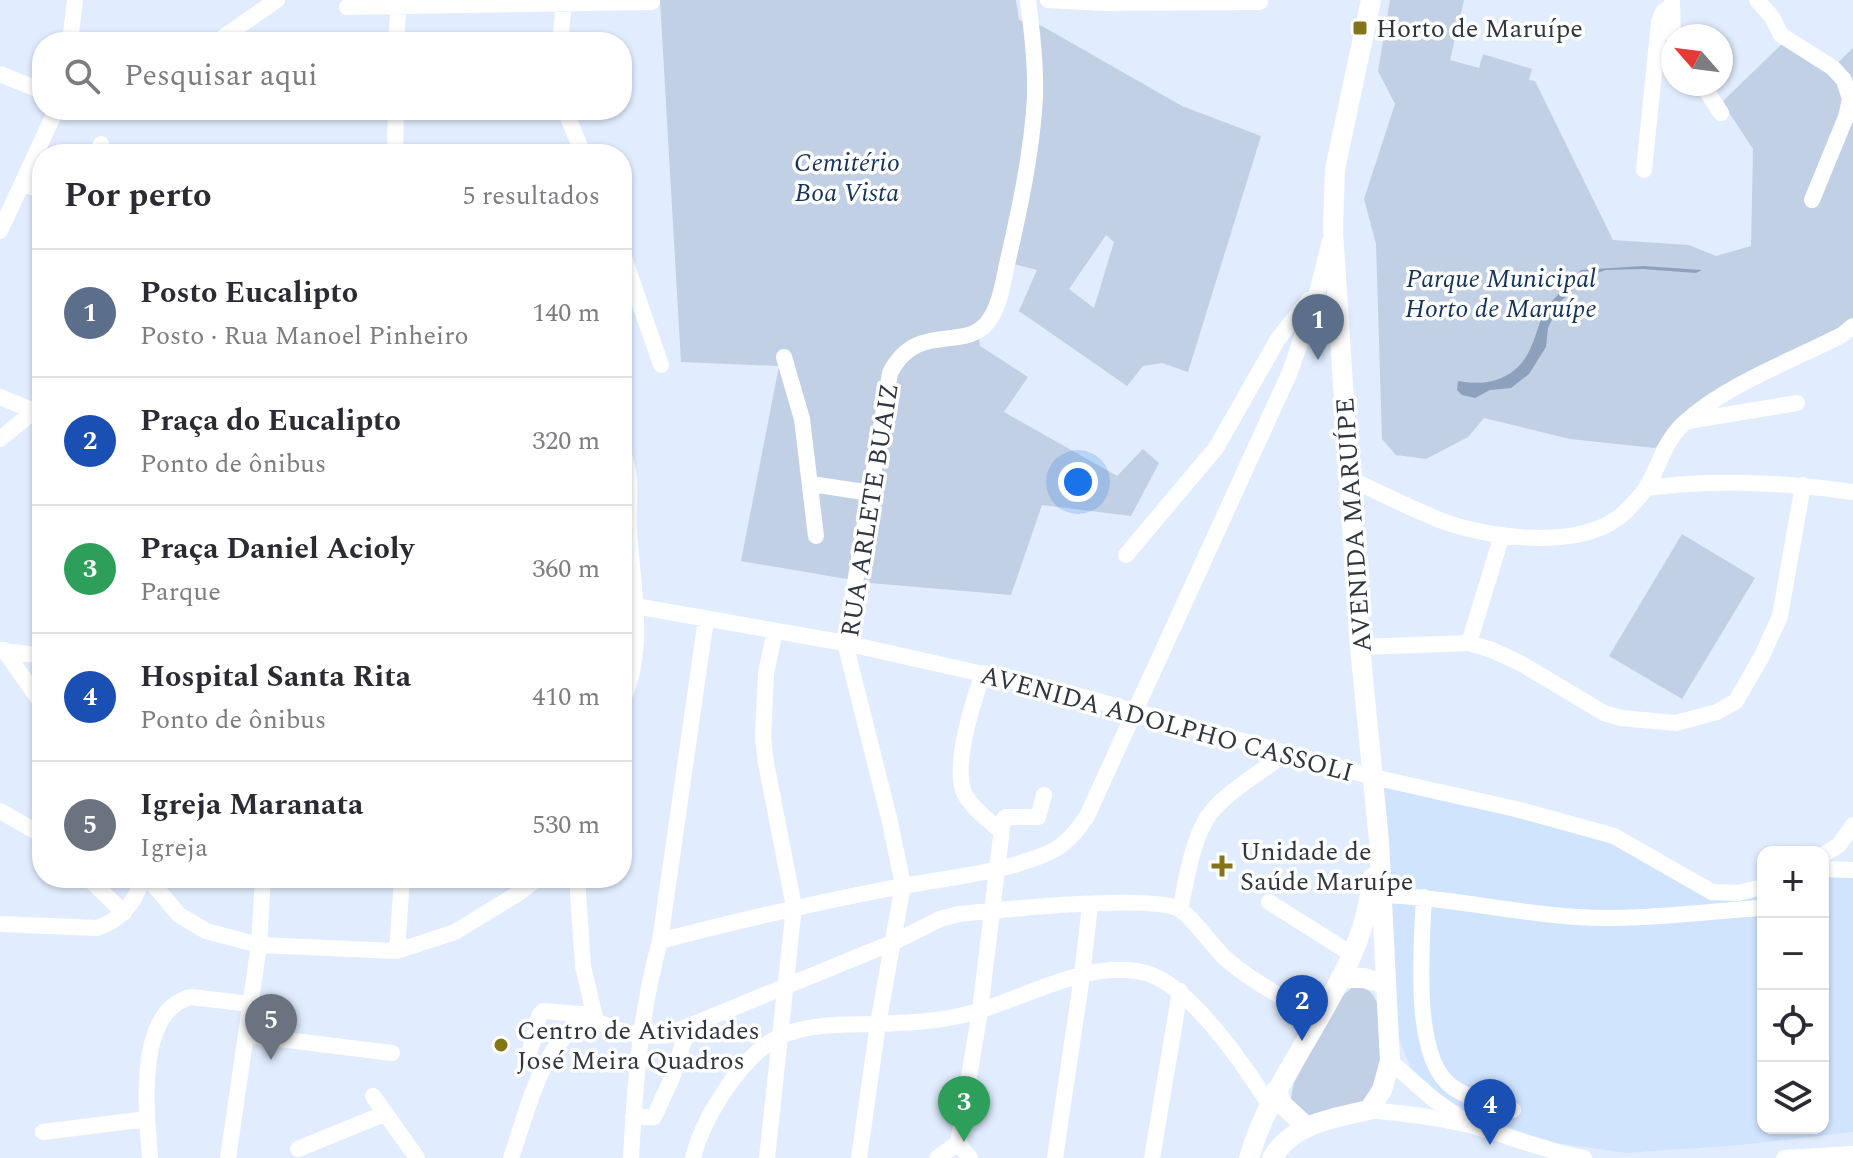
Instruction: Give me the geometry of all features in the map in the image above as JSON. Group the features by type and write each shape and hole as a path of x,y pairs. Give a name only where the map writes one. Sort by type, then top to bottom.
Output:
{"main road":[{"name":"AVENIDA MARUÍPE","path":"1371,0 1335,169 1333,230 1360,647 1383,895 1390,1061"},
{"name":"AVENIDA MARUÍPE","path":"1340,978 1353,955 1368,911 1377,814"},
{"path":"1249,1158 1273,1097 1340,978 1364,978 1385,984"},
{"path":"1272,1158 1288,1138 1307,1127 1369,1110 1382,1090 1390,1061"},
{"path":"1273,1097 1307,1127"}],"street":[{"path":"73,32 75,0"},
{"path":"231,32 277,0"},
{"name":"RUA ARLETE BUAIZ","path":"903,885 845,643 885,393 896,362 903,352 915,345 978,332 997,306 1019,209 1033,127 1035,93 1028,0"},
{"path":"1048,0 1106,3 1260,2"},
{"path":"1757,0 1772,17 1781,35 1833,68 1844,80 1850,99 1846,117 1812,200"},
{"path":"561,32 564,2"},
{"path":"347,7 652,2"},
{"path":"1672,3 1673,24"},
{"path":"1644,170 1659,22 1672,3"},
{"path":"397,32 398,4"},
{"path":"0,74 32,87"},
{"path":"1710,96 1721,113"},
{"path":"40,144 51,120"},
{"path":"396,120 396,144"},
{"path":"569,120 579,144"},
{"path":"0,231 32,162"},
{"path":"22,184 32,187"},
{"path":"660,941 794,907 997,868 1051,852 1076,832 1087,816 1290,372 1318,289 1333,230"},
{"path":"632,281 661,365"},
{"path":"1126,555 1216,448 1278,339 1318,289"},
{"path":"1350,479 1447,522 1502,535 1556,536 1597,531 1625,512 1646,488 1662,450 1685,422 1739,386 1842,335 1853,326"},
{"path":"784,357 802,419 816,536"},
{"path":"0,397 32,410"},
{"path":"1685,422 1797,403"},
{"path":"0,439 32,416"},
{"path":"1646,488 1716,482 1803,485 1853,492"},
{"path":"811,484 871,493"},
{"path":"1360,647 1469,643 1512,659 1604,713 1621,718 1676,723 1717,712 1736,701 1762,656 1780,616 1803,485"},
{"path":"1469,643 1502,535"},
{"path":"632,583 635,606 632,660"},
{"name":"AVENIDA ADOLPHO CASSOLI","path":"635,606 845,643 1072,694 1373,777 1520,810 1614,836 1712,892 1725,894 1757,888"},
{"path":"631,1158 639,1035 660,941 706,619"},
{"path":"767,1158 794,907 763,737 766,673 775,631"},
{"path":"2,650 32,654"},
{"path":"2,650 32,690"},
{"path":"983,673 969,713 964,743 963,790 1001,831"},
{"path":"1180,909 1190,866 1208,816 1218,804 1286,753"},
{"path":"937,1158 958,1143 980,1011 1001,831 1006,817 1040,816 1044,795"},
{"path":"0,811 32,829"},
{"path":"1829,851 1839,845 1853,825"},
{"path":"1829,869 1853,870"},
{"path":"859,1158 878,1024 903,885"},
{"path":"98,888 124,913"},
{"path":"0,924 97,928 124,913 141,888"},
{"path":"155,888 179,915 193,925 259,945 397,951 455,932 525,888"},
{"path":"228,1158 259,945 262,888"},
{"path":"397,951 401,888"},
{"path":"578,888 583,966 595,1019"},
{"path":"1383,895 1606,919 1757,908"},
{"path":"1424,897 1421,980 1431,1057 1448,1084 1476,1098 1513,1110"},
{"path":"1269,902 1353,955"},
{"path":"530,1051 543,1011 595,1019 639,1035 667,1035 894,942 940,919 992,910 1134,903 1180,909 1212,945 1241,970 1317,1018"},
{"path":"1055,1158 1090,905"},
{"path":"693,1158 698,1140 724,1092 754,1057 778,1038 805,1028 826,1025 959,1017 1026,993 1114,969 1139,972 1163,980 1180,991 1273,1097"},
{"path":"1152,1158 1180,991"},
{"path":"150,1158 147,1067 150,1047 167,1014 183,999 191,997 251,1004"},
{"path":"511,1158 536,1085 558,1042 595,1019"},
{"path":"633,1117 654,1117 672,1078 688,1028"},
{"path":"246,1035 392,1053"},
{"path":"1390,1061 1470,1126"},
{"path":"373,1096 417,1158"},
{"path":"1369,1110 1418,1115 1470,1126 1532,1152 1584,1158"},
{"path":"298,1149 386,1113"},
{"path":"43,1132 147,1119"},
{"path":"958,1143 970,1158"},
{"path":"1784,1158 1853,1154"}],"shaded area":[{"path":"1643,266 1702,270 1696,273 1606,270 1588,276 1561,301 1548,328 1546,347 1529,374 1511,388 1490,390 1475,398 1462,395 1457,390 1458,381 1492,381 1519,366 1531,347 1548,306 1581,270"},
{"path":"1377,783 1612,841 1627,847 1711,901 1757,896 1757,1134 1829,1134 1829,875 1853,873 1853,1132 1740,1145 1626,1153 1557,1143 1521,1132 1438,1097 1412,1071 1396,1031"}],"green space":[{"name":"Cemitério Boa Vista","path":"660,0 1016,0 1019,20 1042,26 1182,106 1261,136 1188,372 1162,363 1143,366 1127,386 1019,311 1037,270 1002,261 990,307 978,324 980,346 1028,377 1004,412 1117,476 1143,449 1159,463 1131,516 1042,505 1011,595 870,583 741,561 779,366 681,362","holes":["1106,235 1114,242 1094,308 1069,289"]},
{"name":"Parque Municipal Horto de Maruípe","path":"1390,0 1464,0 1450,60 1479,68 1483,54 1532,69 1529,80 1535,81 1613,240 1689,245 1716,256 1751,246 1753,149 1722,102 1733,96 1733,91 1785,41 1830,70 1853,48 1853,321 1668,433 1655,448 1570,439 1484,418 1468,437 1426,459 1396,455 1382,439 1376,244 1364,199 1395,104 1378,71"},
{"path":"1682,534 1755,578 1682,699 1609,656"},
{"path":"1354,986 1368,991 1377,1003 1381,1072 1371,1098 1316,1121 1296,1115 1291,1098 1294,1083 1340,998"}],"place":[{"name":"Horto de Maruípe","path":"1360,28"},
{"name":"Posto Eucalipto","path":"1318,360"},
{"name":"Unidade de Saúde Maruípe","path":"1222,866"},
{"name":"Praça do Eucalipto","path":"1302,1041"},
{"name":"Centro de Atividades José Meira Quadros","path":"501,1045"},
{"name":"Igreja Maranata","path":"271,1060"},
{"name":"Praça Daniel Acioly","path":"964,1142"},
{"name":"Hospital Santa Rita","path":"1490,1145"}]}
